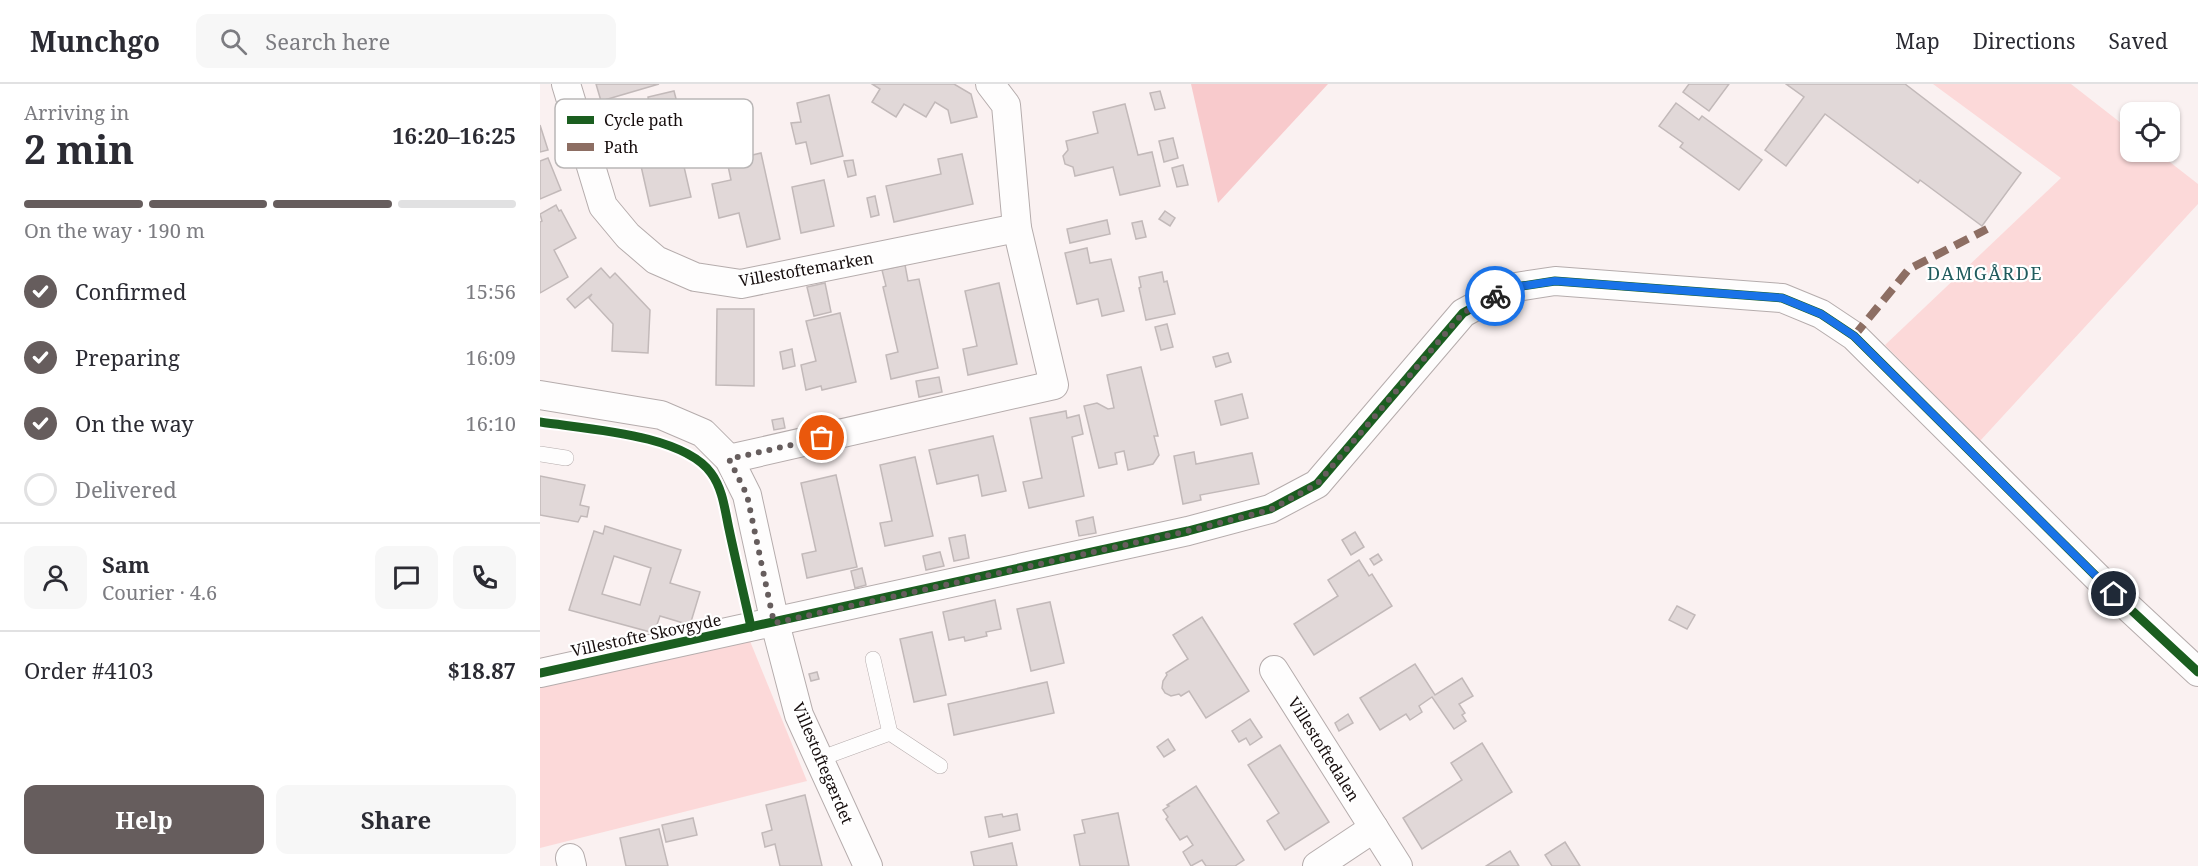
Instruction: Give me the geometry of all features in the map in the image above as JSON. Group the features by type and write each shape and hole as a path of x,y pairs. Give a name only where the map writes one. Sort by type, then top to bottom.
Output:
{"street":[{"name":"Villestoftemarken","path":"566,84 571,99"},
{"path":"729,459 1054,385 1017,228 1006,105 990,84"},
{"name":"Villestoftemarken","path":"591,168 603,206 628,236 656,260 695,278 741,284 1017,228"},
{"name":"Villestofte Skovgyde","path":"540,673 1188,531 1270,510 1317,484 1463,313 1509,288 1555,281 1782,298 1821,314 1854,336 2114,594 2198,672"},
{"name":"Villestoftegærdet","path":"540,395 662,415 703,433 729,459 747,495 774,623 799,715 868,866"},
{"name":"Villestoftedalen","path":"1274,670 1398,866"},
{"path":"1317,866 1374,828"}],"lane":[{"path":"540,454 566,458"},
{"path":"873,659 890,733 940,766"},
{"path":"819,759 890,733"}],"shaded area":[{"path":"1191,84 1328,84 1218,203"},
{"path":"1933,84 2071,84 2120,122 2120,162 2170,162 2198,184 2198,204 1980,441 1885,345 2061,178"},
{"path":"750,641 807,781 540,848 540,685"}],"building":[{"path":"596,84 659,84 608,99 600,99"},
{"path":"872,84 954,84 971,94 977,117 951,123 948,110 935,102 926,117 904,104 896,117 872,102 880,89"},
{"path":"1689,84 1729,84 1709,111 1683,92"},
{"path":"1786,84 1905,84 2021,173 1982,226 1920,180 1918,183 1825,114 1786,166 1765,150 1804,97"},
{"path":"674,91 676,99 648,99 648,97"},
{"path":"1160,91 1165,108 1155,110 1150,93"},
{"path":"829,95 843,156 811,164 806,142 796,144 791,123 801,122 797,103"},
{"path":"1676,103 1699,120 1702,116 1762,160 1739,190 1680,147 1683,143 1659,126"},
{"path":"1125,104 1138,155 1152,152 1160,186 1120,195 1113,167 1075,176 1073,167 1065,164 1063,156 1068,150 1066,141 1098,133 1093,112"},
{"path":"540,125 548,150 540,152"},
{"path":"1173,138 1178,158 1164,162 1159,141"},
{"path":"761,153 780,239 747,247 739,213 719,218 712,184 731,180 728,168 753,168 753,155"},
{"path":"962,154 973,204 894,222 886,186 941,174 938,159"},
{"path":"548,158 561,190 540,199 540,161"},
{"path":"853,160 856,175 848,177 844,161"},
{"path":"1183,165 1188,185 1177,187 1172,168"},
{"path":"641,168 684,168 691,197 650,206"},
{"path":"824,180 834,226 801,233 792,187"},
{"path":"875,196 879,215 871,217 867,198"},
{"path":"556,205 576,238 554,250 568,277 540,293 540,222 542,221 540,214"},
{"path":"1165,211 1175,218 1170,226 1159,219"},
{"path":"1107,220 1110,234 1070,243 1067,229"},
{"path":"1142,221 1146,237 1136,239 1132,223"},
{"path":"1087,248 1090,263 1111,259 1124,311 1102,316 1098,299 1077,304 1065,253"},
{"path":"905,265 908,281 919,279 938,368 891,379 886,355 898,352 883,287 886,286 882,270"},
{"path":"601,268 610,278 615,273 650,310 648,353 612,351 613,324 589,298 592,294 575,308 567,299"},
{"path":"1162,272 1164,282 1167,281 1175,314 1146,320 1139,277"},
{"path":"825,283 831,312 814,316 807,287"},
{"path":"999,283 1017,364 968,375 963,349 977,346 965,291"},
{"path":"717,309 754,309 754,386 716,385"},
{"path":"840,313 856,382 822,390 821,386 806,390 801,365 816,361 806,321"},
{"path":"1167,324 1173,347 1161,350 1155,327"},
{"path":"792,349 795,366 783,369 780,352"},
{"path":"1228,353 1231,362 1216,367 1213,357"},
{"path":"1141,367 1158,436 1154,436 1159,455 1153,464 1128,470 1124,451 1115,453 1117,464 1099,468 1084,406 1097,403 1108,409 1114,408 1107,375"},
{"path":"939,377 942,392 919,397 916,381"},
{"path":"1242,394 1248,418 1221,425 1215,401"},
{"path":"1066,411 1067,418 1079,415 1083,434 1072,437 1084,496 1029,508 1023,482 1042,478 1030,418"},
{"path":"783,418 785,428 774,430 772,420"},
{"path":"993,436 1006,491 982,496 978,475 937,484 929,450"},
{"path":"1194,452 1196,464 1252,453 1259,484 1200,495 1201,500 1183,504 1174,456"},
{"path":"915,457 933,536 885,546 880,523 892,521 880,465"},
{"path":"836,475 857,567 807,578 802,554 816,551 801,483"},
{"path":"540,476 585,485 580,505 589,507 587,517 581,516 578,522 540,515"},
{"path":"1093,517 1096,533 1079,536 1076,521"},
{"path":"605,526 681,550 670,583 700,592 690,625 660,616 654,633 569,610 594,531 603,534","holes":["614,556 651,568 640,605 602,594"]},
{"path":"1355,532 1364,547 1351,555 1342,540"},
{"path":"965,535 969,558 954,561 949,538"},
{"path":"940,552 944,566 926,570 923,556"},
{"path":"1378,554 1382,560 1374,565 1370,559"},
{"path":"1359,560 1369,576 1372,574 1392,606 1314,655 1294,624 1338,596 1328,580"},
{"path":"862,568 866,585 855,588 851,571"},
{"path":"995,600 1001,629 986,632 987,636 965,641 964,637 949,640 943,612"},
{"path":"1050,602 1064,663 1031,671 1017,609"},
{"path":"1677,606 1695,615 1687,629 1669,620"},
{"path":"1202,617 1249,691 1206,718 1189,691 1181,696 1179,694 1171,696 1162,688 1166,673 1188,659 1173,635"},
{"path":"932,632 946,695 914,702 900,639"},
{"path":"1415,664 1435,695 1462,678 1473,696 1459,704 1465,713 1462,715 1466,721 1454,729 1432,697 1419,706 1422,712 1410,720 1406,714 1380,730 1360,698"},
{"path":"817,672 819,679 811,681 809,674"},
{"path":"1047,682 1054,713 954,735 948,704"},
{"path":"1348,714 1353,723 1339,731 1335,723"},
{"path":"1250,719 1262,737 1250,745 1246,738 1239,742 1232,731"},
{"path":"1168,739 1175,750 1164,757 1157,747"},
{"path":"1482,743 1512,792 1422,849 1403,818 1462,780 1451,763"},
{"path":"1280,745 1329,822 1285,850 1267,821 1279,813 1248,765"},
{"path":"1196,786 1244,860 1235,866 1206,866 1202,860 1191,866 1183,852 1193,845 1187,836 1180,840 1166,819 1168,817 1163,810 1169,806 1167,805"},
{"path":"805,795 822,866 780,866 775,844 765,847 762,833 772,830 766,805"},
{"path":"1118,813 1129,866 1080,866 1074,835 1085,833 1082,820"},
{"path":"1002,814 1003,817 1017,814 1020,830 989,837 985,817"},
{"path":"693,818 697,835 666,842 662,825"},
{"path":"659,829 668,866 626,866 620,838"},
{"path":"1565,842 1580,866 1552,866 1545,855"},
{"path":"1012,843 1017,866 974,866 971,852"},
{"path":"1510,851 1519,866 1486,866"}],"marked path":[{"path":"1854,336 1909,269 1987,229"}],"cycle path":[{"path":"540,673 1188,531 1270,509 1317,484 1463,313 1509,288 1555,281 1782,298 1821,314 1854,336 2114,594 2198,672"},
{"path":"540,422 607,431 657,442 698,460 715,479 723,500 751,627"}],"way so far":[{"path":"822,438 729,459 747,495 774,623 1188,531 1270,510 1317,484 1463,313 1495,296"}],"district":[{"name":"DAMGÅRDE","path":"1985,274"}],"route":[{"path":"1495,296 1509,288 1555,281 1782,298 1821,314 1854,336 2114,594"}]}
